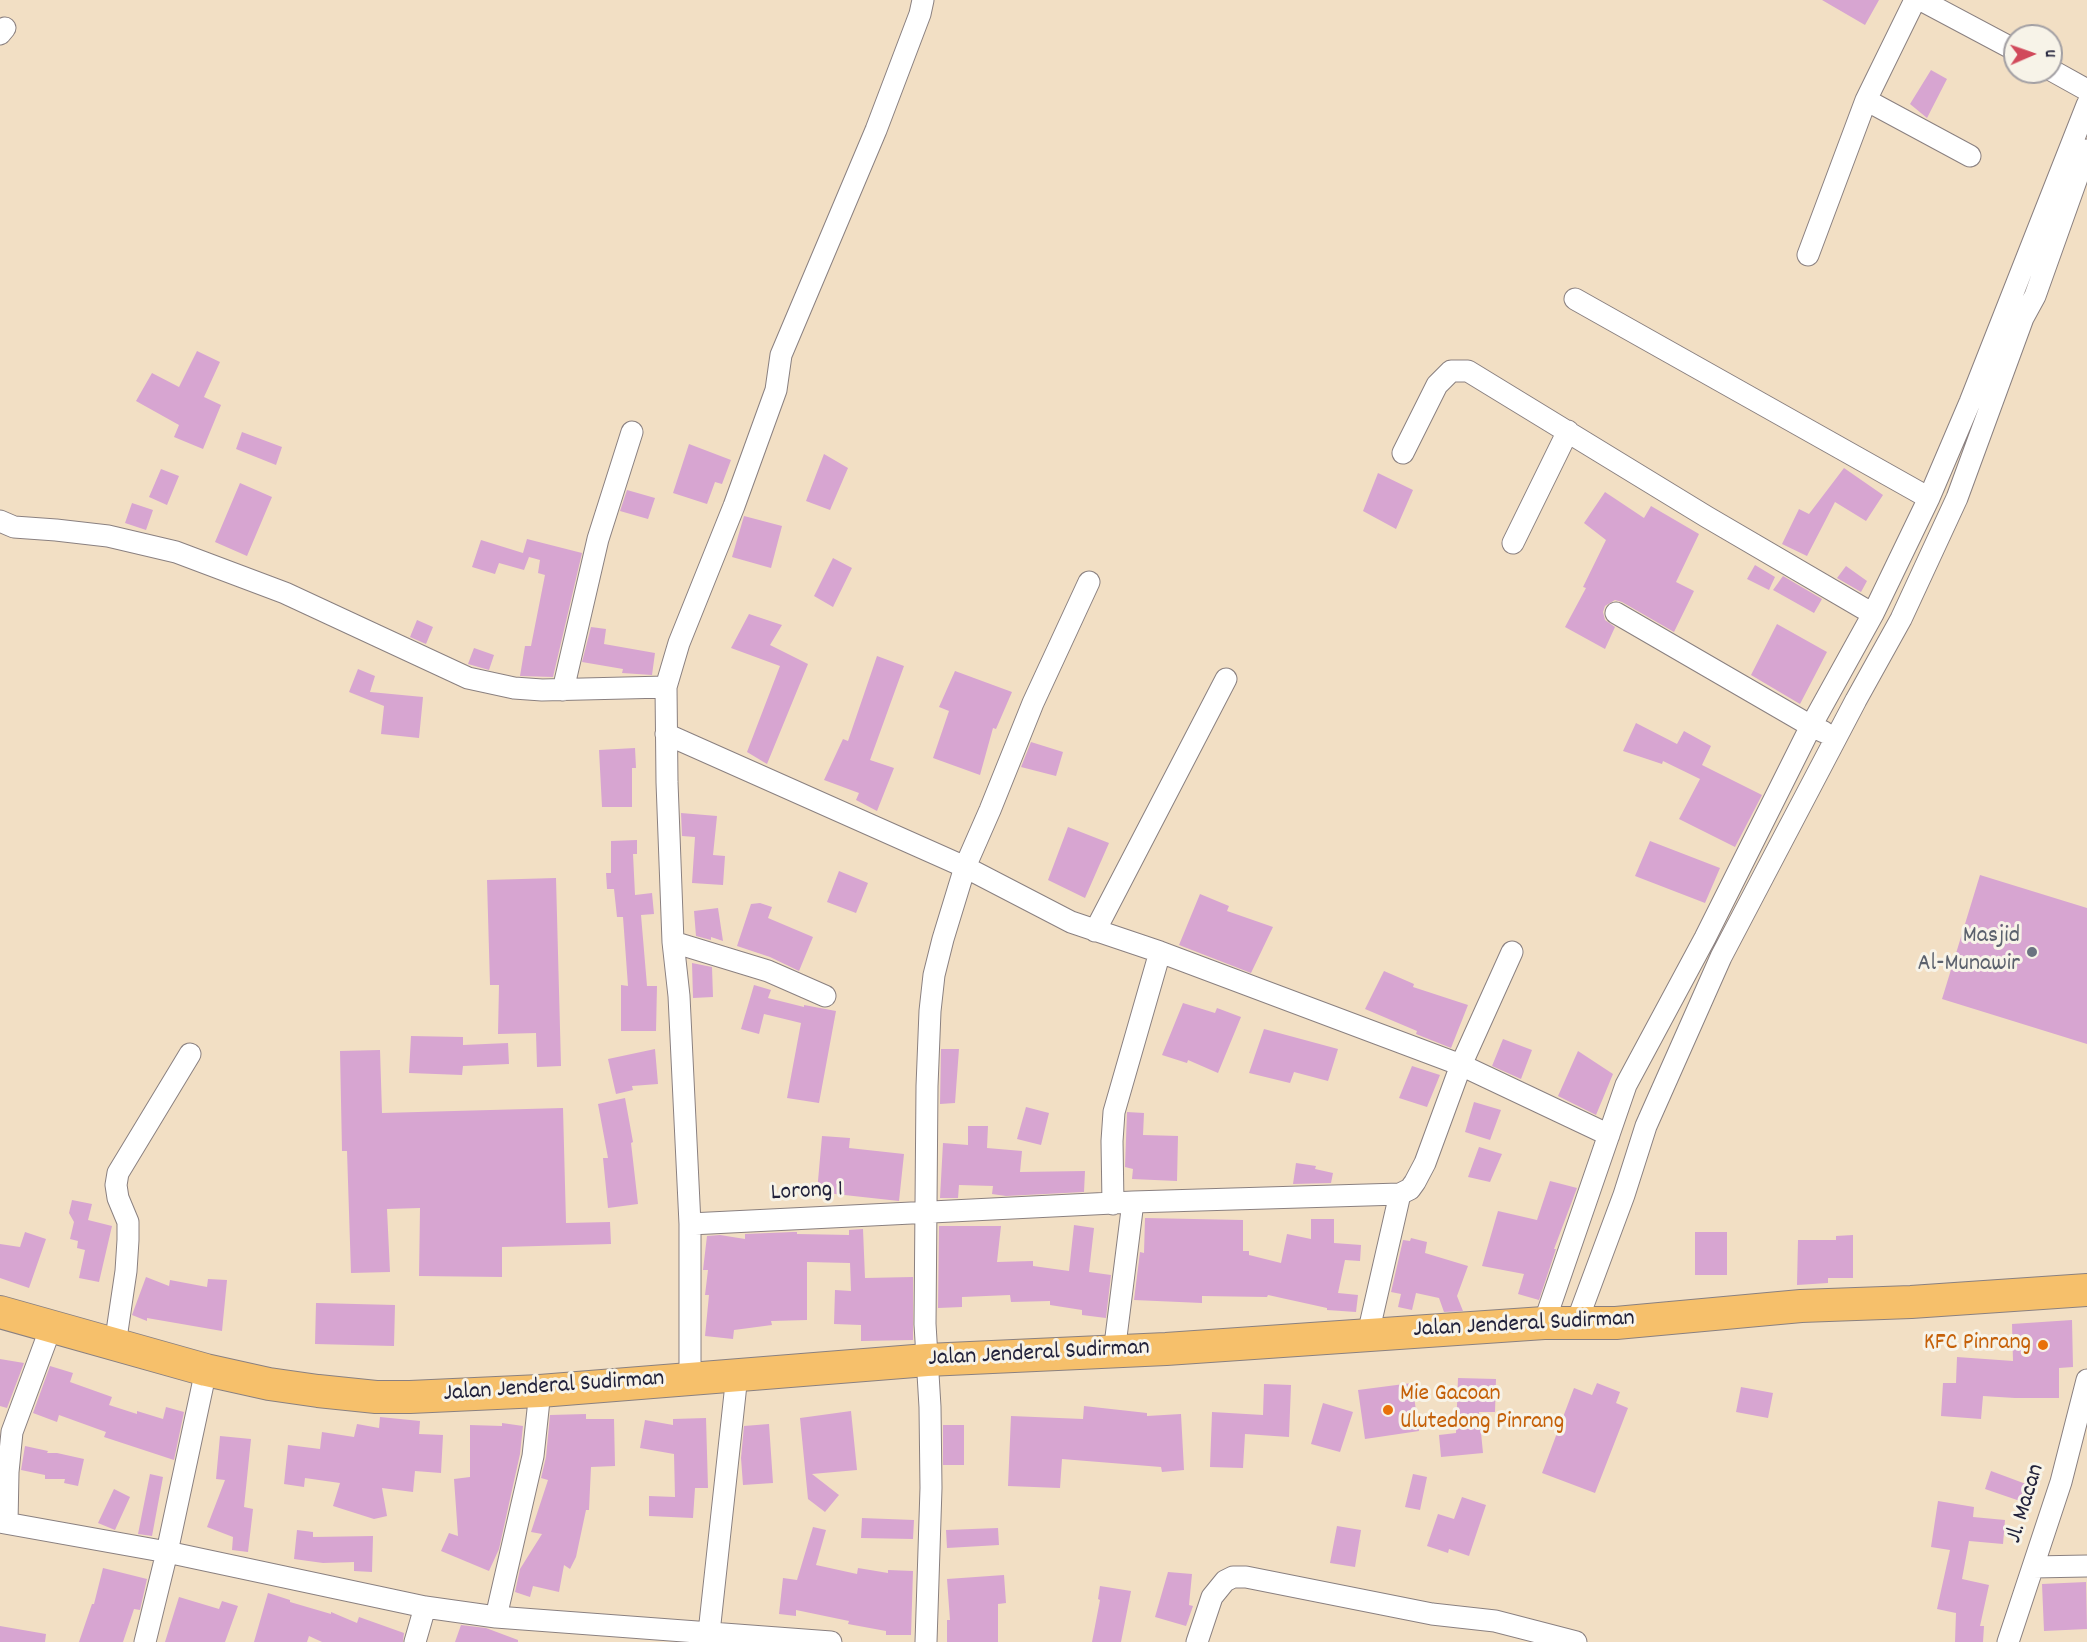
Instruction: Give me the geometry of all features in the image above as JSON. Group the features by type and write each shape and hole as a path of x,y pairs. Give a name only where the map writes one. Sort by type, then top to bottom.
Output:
{"highway":[{"name":"Jalan Jenderal Sudirman","path":"0,1312 206,1370 269,1384 376,1397 459,1396 540,1391 927,1360 1116,1351 1544,1323 1616,1323 1801,1306 1911,1302 2087,1290"}],"street":[{"path":"690,1378 690,1224 679,996 673,942 666,687 679,643 734,506 776,390 781,356 876,130 920,14 923,0"},
{"path":"1808,255 1866,100 1915,0"},
{"path":"1921,0 2003,44"},
{"path":"2063,77 2087,90"},
{"path":"1866,100 1971,156"},
{"path":"1544,1323 1626,1085 1705,938 1811,726 1873,614 1929,498 1991,350 2087,105"},
{"path":"1576,1324 1624,1195 1646,1126 1695,1013 1721,957 1906,609 1957,498 2023,318 2035,296 2087,150"},
{"path":"1575,299 1929,498"},
{"path":"1403,453 1437,385 1451,371 1467,371 1873,614"},
{"path":"1514,543 1568,431"},
{"path":"563,690 598,539 632,432"},
{"path":"0,521 14,527 108,536 176,552 285,593 468,678 514,688 563,690 666,687"},
{"path":"926,1642 932,1488 925,1324 927,1086 934,975 965,867 1033,703 1089,582"},
{"path":"1616,613 1811,726 1836,737"},
{"path":"1095,931 1226,679"},
{"path":"666,734 965,867 1071,922 1160,952 1461,1065 1609,1135"},
{"path":"673,942 768,971 825,996"},
{"path":"1116,1351 1124,1203 1112,1141 1114,1112 1160,952"},
{"path":"1368,1334 1400,1194 1410,1189 1425,1162 1461,1065 1512,952"},
{"path":"115,1345 126,1271 128,1240 128,1222 118,1198 116,1185 118,1173 190,1054"},
{"name":"Lorong 1","path":"690,1224 1124,1203 1400,1194"},
{"path":"51,1327 12,1432 3,1522 167,1552 425,1607 496,1617 709,1637 831,1642"},
{"path":"145,1642 206,1370"},
{"path":"709,1637 736,1375"},
{"name":"Jl. Macan","path":"2008,1642 2061,1482 2087,1380"},
{"path":"496,1617 533,1456 540,1391"},
{"path":"2033,1568 2087,1566"},
{"path":"1197,1642 1212,1597 1225,1581 1239,1577 1432,1614 1495,1621 1576,1642"},
{"path":"415,1642 425,1607"}],"building":[{"path":"1822,0 1879,0 1865,25"},
{"path":"1931,70 1947,79 1927,118 1910,104"},
{"path":"197,351 220,362 204,397 221,405 203,449 174,437 179,425 136,401 152,373 179,387"},
{"path":"242,432 282,447 276,465 236,449"},
{"path":"689,444 731,460 722,484 715,482 707,504 673,493"},
{"path":"824,454 848,468 830,510 806,501"},
{"path":"1844,468 1883,495 1866,521 1835,502 1807,556 1782,544 1799,509 1809,514"},
{"path":"161,469 179,476 167,505 149,497"},
{"path":"1378,473 1413,490 1396,529 1363,511"},
{"path":"240,483 272,497 247,556 215,542"},
{"path":"627,490 655,498 648,519 620,511"},
{"path":"1605,492 1644,518 1651,506 1699,534 1676,582 1694,591 1674,632 1615,600 1605,606 1603,612 1605,620 1615,627 1605,649 1565,627 1586,588 1583,587 1606,540 1584,523"},
{"path":"132,503 153,510 146,530 125,523"},
{"path":"744,516 782,526 771,568 732,557"},
{"path":"527,539 582,553 553,677 520,676 525,646 531,646 545,575 538,573 540,560 529,557 524,570 499,563 495,574 472,567 481,540 523,553"},
{"path":"833,558 852,568 833,607 814,596"},
{"path":"1755,565 1775,577 1769,590 1747,579"},
{"path":"1846,566 1867,581 1861,592 1837,578"},
{"path":"1783,576 1822,599 1814,613 1773,590"},
{"path":"749,614 782,625 770,645 808,664 767,764 747,752 780,666 731,648"},
{"path":"417,620 433,627 426,644 410,637"},
{"path":"1777,624 1827,652 1800,704 1751,675"},
{"path":"591,627 606,629 604,644 655,653 652,675 622,673 623,669 582,662"},
{"path":"474,648 494,655 489,670 468,664"},
{"path":"877,656 904,666 870,760 894,768 877,811 856,800 859,793 824,780 843,739 848,741"},
{"path":"358,669 375,676 370,692 423,697 419,738 381,734 384,706 349,692"},
{"path":"955,671 1012,692 996,729 993,728 980,775 933,758 949,711 939,707"},
{"path":"1636,723 1677,744 1684,731 1711,746 1702,765 1762,795 1735,847 1679,819 1700,779 1663,761 1662,764 1623,751"},
{"path":"1031,742 1063,752 1056,776 1021,767"},
{"path":"635,748 636,768 632,768 632,807 602,807 599,750"},
{"path":"681,813 717,816 713,855 725,856 723,885 692,883 695,837 682,836"},
{"path":"1068,827 1109,843 1085,898 1048,880"},
{"path":"637,840 637,854 633,854 635,895 652,893 654,914 641,915 647,986 657,986 656,1031 621,1031 621,985 628,986 623,917 617,917 614,889 607,889 606,873 611,873 611,841"},
{"path":"1650,841 1720,868 1705,903 1635,876"},
{"path":"839,871 868,883 856,913 827,902"},
{"path":"1980,875 2087,908 2087,1044 1942,999"},
{"path":"556,878 561,1066 537,1067 536,1033 498,1034 499,985 490,985 487,880"},
{"path":"1200,894 1229,906 1227,911 1273,927 1251,973 1179,945"},
{"path":"760,903 772,907 768,918 813,937 799,971 770,957 737,946 751,904"},
{"path":"718,908 723,941 696,936 694,911"},
{"path":"692,963 712,967 713,997 693,998"},
{"path":"1384,971 1414,984 1413,987 1468,1005 1451,1048 1365,1009"},
{"path":"754,985 771,990 768,998 804,1007 804,1005 836,1011 819,1103 787,1098 801,1023 764,1014 759,1034 741,1029"},
{"path":"1183,1003 1215,1013 1217,1008 1241,1017 1218,1073 1188,1060 1187,1063 1162,1055"},
{"path":"1264,1029 1338,1049 1328,1081 1294,1072 1290,1083 1249,1073"},
{"path":"411,1036 463,1037 463,1045 508,1043 509,1064 463,1066 462,1075 409,1073"},
{"path":"1503,1039 1532,1050 1521,1079 1492,1066"},
{"path":"655,1049 658,1084 632,1086 633,1090 616,1094 608,1059"},
{"path":"941,1049 959,1049 955,1103 940,1104"},
{"path":"380,1050 382,1113 563,1108 566,1223 610,1222 611,1244 502,1247 502,1277 419,1276 420,1208 387,1209 390,1272 351,1273 347,1151 342,1151 340,1051"},
{"path":"1578,1051 1613,1074 1596,1115 1558,1096"},
{"path":"1412,1066 1440,1075 1427,1107 1399,1098"},
{"path":"625,1098 633,1142 631,1143 638,1204 608,1208 603,1158 608,1158 598,1104"},
{"path":"1474,1102 1501,1110 1490,1140 1465,1132"},
{"path":"1026,1107 1049,1113 1041,1145 1017,1139"},
{"path":"1127,1112 1144,1113 1143,1135 1178,1136 1177,1181 1132,1179 1133,1169 1125,1167"},
{"path":"968,1126 988,1126 987,1148 1022,1151 1020,1172 1085,1171 1084,1192 1006,1196 992,1194 993,1186 959,1185 958,1198 940,1198 943,1143 968,1145"},
{"path":"822,1136 850,1138 849,1148 904,1154 899,1201 817,1192"},
{"path":"1479,1147 1502,1154 1490,1182 1468,1177"},
{"path":"1296,1163 1316,1166 1315,1169 1333,1173 1331,1183 1293,1184"},
{"path":"1550,1181 1577,1188 1554,1249 1556,1249 1539,1300 1518,1294 1524,1274 1482,1266 1498,1211 1537,1220"},
{"path":"72,1200 92,1204 88,1220 112,1226 99,1282 79,1278 85,1250 77,1248 78,1241 70,1239 74,1222 69,1213"},
{"path":"1145,1218 1243,1220 1243,1251 1249,1251 1249,1255 1281,1263 1287,1234 1311,1239 1311,1219 1334,1219 1334,1243 1361,1245 1360,1261 1345,1260 1338,1293 1358,1295 1356,1312 1327,1310 1327,1308 1268,1295 1267,1297 1202,1296 1202,1303 1134,1300 1140,1252 1144,1253"},
{"path":"1074,1225 1094,1228 1089,1272 1111,1275 1106,1318 1082,1315 1082,1310 1050,1305 1050,1301 1011,1302 1010,1295 962,1297 962,1307 938,1308 939,1226 1001,1226 997,1262 1033,1261 1033,1266 1069,1271"},
{"path":"863,1229 865,1278 913,1277 913,1340 861,1341 861,1325 834,1324 835,1290 851,1291 850,1263 807,1262 807,1320 771,1321 772,1325 734,1330 733,1339 705,1336 709,1295 705,1295 708,1270 703,1270 707,1236 720,1235 745,1239 745,1234 793,1232 849,1235 849,1230"},
{"path":"25,1232 46,1239 29,1288 0,1278 0,1244 20,1247"},
{"path":"1695,1232 1727,1232 1727,1275 1695,1275"},
{"path":"1853,1235 1853,1278 1828,1278 1828,1283 1797,1285 1798,1240 1836,1240 1836,1236"},
{"path":"1411,1238 1427,1242 1425,1253 1468,1266 1457,1296 1463,1311 1444,1312 1439,1298 1416,1293 1412,1310 1398,1307 1401,1294 1391,1292 1403,1240 1410,1241"},
{"path":"146,1277 169,1286 170,1280 207,1287 208,1279 227,1280 222,1331 147,1318 147,1321 132,1315"},
{"path":"316,1303 395,1305 394,1346 315,1344"},
{"path":"2072,1320 2073,1367 2059,1368 2059,1398 1983,1396 1981,1419 1941,1416 1943,1383 1956,1383 1957,1357 2013,1361 2012,1324"},
{"path":"0,1359 24,1363 7,1408 0,1406"},
{"path":"50,1366 73,1373 70,1382 112,1397 109,1405 163,1419 166,1407 184,1412 174,1460 104,1437 106,1432 59,1415 57,1422 33,1413"},
{"path":"1458,1378 1496,1379 1495,1412 1479,1412 1483,1453 1441,1457 1439,1435 1456,1433"},
{"path":"1412,1383 1419,1431 1365,1439 1358,1390"},
{"path":"1597,1383 1620,1392 1616,1403 1628,1408 1595,1493 1542,1473 1574,1388 1592,1395"},
{"path":"1264,1384 1291,1385 1289,1437 1245,1434 1243,1468 1210,1467 1212,1412 1263,1415"},
{"path":"1741,1387 1773,1393 1768,1418 1736,1412"},
{"path":"1323,1403 1353,1412 1340,1452 1311,1444"},
{"path":"1084,1406 1147,1413 1147,1416 1181,1414 1184,1470 1162,1472 1161,1467 1062,1459 1060,1488 1008,1486 1011,1416 1083,1419"},
{"path":"851,1411 857,1470 812,1474 839,1495 825,1512 808,1499 800,1418"},
{"path":"586,1414 586,1419 614,1419 615,1466 591,1467 589,1510 586,1510 576,1557 570,1569 564,1565 559,1592 533,1586 530,1597 515,1592 520,1569 542,1534 531,1532 548,1480 541,1478 546,1457 550,1415"},
{"path":"380,1417 420,1421 419,1434 443,1435 441,1473 415,1471 413,1492 382,1488 387,1516 374,1519 333,1506 340,1483 305,1478 304,1487 284,1484 288,1445 320,1449 322,1432 354,1437 357,1424 379,1428"},
{"path":"706,1418 708,1488 695,1488 693,1518 649,1516 649,1496 675,1497 674,1454 640,1448 645,1420 673,1425 673,1419"},
{"path":"502,1423 523,1426 520,1454 499,1549 489,1571 441,1551 449,1533 458,1536 454,1479 470,1477 470,1425 502,1426"},
{"path":"769,1424 773,1483 743,1485 741,1458 744,1426"},
{"path":"943,1425 964,1425 964,1465 943,1465"},
{"path":"220,1436 251,1439 244,1507 253,1509 248,1552 232,1550 233,1537 207,1527 225,1480 216,1479"},
{"path":"25,1446 48,1451 47,1453 84,1459 78,1486 64,1483 65,1479 45,1479 45,1475 21,1470"},
{"path":"1991,1471 2026,1484 2020,1501 1985,1489"},
{"path":"150,1474 163,1477 152,1536 138,1534"},
{"path":"1413,1474 1427,1477 1420,1510 1405,1507"},
{"path":"114,1489 130,1497 115,1530 98,1523"},
{"path":"1462,1497 1486,1505 1469,1556 1449,1549 1448,1553 1427,1546 1438,1514 1454,1519"},
{"path":"1938,1501 1974,1507 1973,1517 2005,1520 2003,1544 1969,1541 1962,1579 1989,1585 1980,1626 1984,1626 1983,1642 1955,1642 1956,1613 1937,1609 1950,1550 1931,1547"},
{"path":"862,1518 914,1520 913,1539 861,1538"},
{"path":"1337,1526 1361,1530 1355,1567 1330,1563"},
{"path":"813,1527 826,1530 816,1565 857,1574 858,1568 888,1573 888,1570 913,1571 911,1635 886,1635 886,1631 848,1624 849,1621 796,1610 796,1616 779,1614 783,1578 797,1580"},
{"path":"998,1528 999,1545 947,1548 946,1530"},
{"path":"297,1530 313,1532 313,1537 373,1536 372,1572 354,1571 354,1562 323,1563 294,1559"},
{"path":"103,1568 147,1579 140,1610 134,1609 123,1642 79,1642 92,1604 94,1604"},
{"path":"1168,1572 1192,1574 1189,1605 1193,1606 1186,1626 1155,1617"},
{"path":"1004,1575 1006,1603 998,1604 998,1642 947,1642 947,1620 950,1620 947,1579"},
{"path":"2086,1582 2087,1629 2044,1631 2042,1584"},
{"path":"1100,1586 1131,1591 1121,1642 1092,1642 1100,1600 1098,1599"},
{"path":"268,1593 290,1600 290,1602 331,1614 331,1612 357,1623 359,1617 404,1633 403,1642 322,1642 309,1636 307,1642 254,1642"},
{"path":"179,1597 219,1609 222,1601 238,1606 225,1642 165,1642"},
{"path":"461,1625 486,1628 518,1640 518,1642 455,1642"},
{"path":"0,1626 46,1634 45,1642 0,1642"}],"place":[{"name":"Masjid Al-Munawir","path":"2032,952"},
{"name":"KFC Pinrang","path":"2043,1345"},
{"name":"Mie Gacoan Ulutedong Pinrang","path":"1388,1410"}]}
